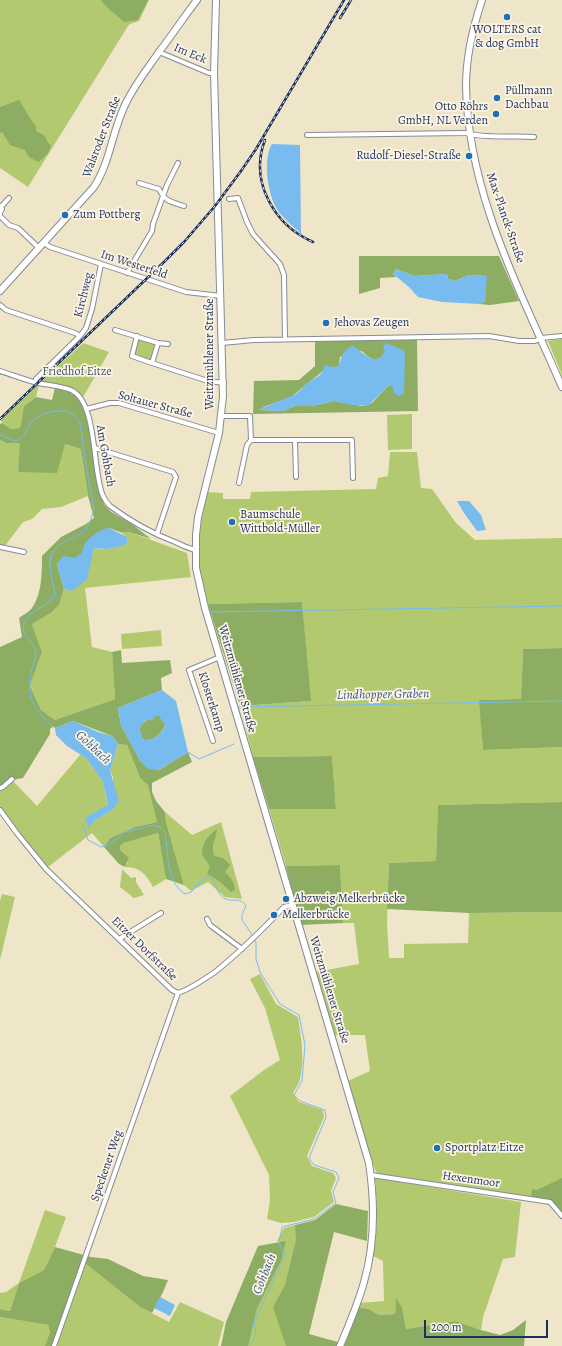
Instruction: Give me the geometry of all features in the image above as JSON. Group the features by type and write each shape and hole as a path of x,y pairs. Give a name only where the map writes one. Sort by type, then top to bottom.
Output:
{"street":[{"name":"Walsroder Straße","path":"0,291 94,187 101,176 119,118 124,107 139,80 197,0"},
{"name":"Weitzmühlener Straße","path":"216,0 214,73 224,383 222,416 219,433 198,517 195,550 196,568 202,598 364,1144 371,1175 374,1209 372,1242 364,1283 340,1346"},
{"name":"Max-Planck-Straße","path":"482,0 472,39 466,85 470,135 477,172 488,210 507,262 562,387"},
{"name":"Im Eck","path":"159,52 209,73 214,73"},
{"path":"308,135 466,133 475,136 519,135 534,137"},
{"path":"127,273 152,231 162,196 178,163"},
{"path":"139,183 159,189 162,196 168,201 184,206"},
{"path":"0,213 1,206 9,198"},
{"path":"229,199 238,198 253,234 280,264 283,270 285,339"},
{"path":"0,216 8,225 18,228 39,248"},
{"name":"Im Westerfeld","path":"44,243 50,247 186,292 221,296"},
{"name":"Kirchweg","path":"35,382 36,379 80,336 86,328 101,264"},
{"path":"0,306 6,310 76,333 80,336"},
{"path":"115,330 158,343 168,344"},
{"path":"137,336 132,356 208,381 224,383"},
{"path":"222,343 285,339 489,336 519,341 535,341 541,338 562,336"},
{"path":"152,362 158,343"},
{"name":"Am Gohbach","path":"0,371 35,382 71,390 77,395 86,409 95,448 99,482 103,496 110,506 135,523 195,550"},
{"name":"Soltauer Straße","path":"86,409 106,403 119,403 219,433"},
{"path":"222,416 250,416 251,440 247,445 239,484"},
{"path":"251,440 352,440 353,478"},
{"path":"295,440 296,477"},
{"path":"95,448 173,472 176,476 157,534"},
{"path":"0,547 24,552"},
{"name":"Klosterkamp","path":"213,741 189,670 220,657"},
{"path":"0,788 12,779"},
{"name":"Eitzer Dorfstraße","path":"0,810 46,869 172,990 178,993 206,978 242,949 284,907 292,905"},
{"path":"119,939 161,913"},
{"path":"207,919 210,924 242,949"},
{"name":"Speckener Weg","path":"54,1346 178,993"},
{"name":"Hexenmoor","path":"371,1175 550,1202 562,1216"}],"green space":[{"path":"0,0 149,0 139,21 128,26 28,187 0,168"},
{"path":"101,0 148,0 138,20 124,22"},
{"path":"19,100 36,126 36,131 45,136 48,143 51,145 48,153 38,162 29,157 25,150 10,145 2,132 0,133 0,107"},
{"path":"359,256 499,256 519,301 490,305 479,304 485,301 486,276 469,275 455,281 448,279 447,274 414,276 396,269 393,274 396,277 380,278 380,288 359,294"},
{"path":"138,339 155,344 156,347 151,359 149,360 135,354"},
{"path":"562,339 562,375 548,341"},
{"path":"417,340 418,411 253,414 254,381 299,380 315,366 315,341","holes":["362,351 371,358 377,359 385,352 400,396 392,385 388,386 372,403 362,406 334,401 311,406 295,406 283,411 259,410 291,397 323,371 339,366 340,357"]},
{"name":"Friedhof Eitze","path":"83,343 109,352 82,399 77,393 41,382"},
{"path":"39,384 36,397 24,406 20,428 11,429 2,423 1,420"},
{"path":"55,388 70,392 81,401 89,427 98,483 104,504 110,511 133,525 151,539 109,528 86,544 82,553 74,559 57,564 64,589 59,605 51,613 32,624 42,652 30,685 41,710 55,720 115,699 112,652 121,650 122,663 170,660 172,673 161,678 162,690 118,708 121,725 141,762 159,770 188,752 192,762 152,783 152,792 156,801 165,812 166,822 184,885 166,879 158,833 124,843 120,846 121,851 129,858 125,867 119,864 104,847 110,838 135,827 157,822 148,785 140,778 127,745 118,744 112,736 73,721 55,728 54,726 50,729 50,734 23,778 12,780 0,789 0,647 22,637 19,618 32,608 38,596 41,583 42,556 61,537 86,524 94,518 88,496 81,449 65,444 57,473 18,472 20,443 6,443 0,440 0,424 2,423 11,429 20,428 24,406 36,397 52,400"},
{"path":"412,414 412,449 388,450 387,415"},
{"path":"0,440 6,443 21,443 18,472 65,444 81,449 88,496 61,507 42,509 32,519 23,522 5,546 0,544"},
{"path":"390,452 417,452 421,488 432,489 456,523 475,540 562,538 562,648 523,649 521,699 480,700 483,750 562,747 562,802 438,805 436,861 389,863 387,923 389,958 404,958 404,944 468,943 469,913 562,912 562,1216 548,1203 512,1194 377,1173 370,1156 348,1081 370,1071 365,1035 334,1035 316,972 359,964 354,923 343,923 340,865 286,866 269,809 336,809 332,756 253,757 240,706 310,701 302,602 208,604 198,568 197,552 206,492 223,493 223,499 250,499 251,492 376,489 378,478 388,476"},
{"path":"120,532 129,532 187,553 191,577 85,588 92,647 112,652 115,699 55,720 41,710 30,684 42,652 32,624 51,613 59,605 64,589 72,591 92,556 94,548 111,548 128,543 127,537"},
{"path":"302,602 311,701 240,706 208,604"},
{"path":"161,630 162,646 122,649 121,634"},
{"path":"562,648 562,747 483,750 479,700 521,699 523,649"},
{"path":"154,716 160,716 166,724 157,736 144,740 140,732 141,725"},
{"path":"118,744 127,745 140,778 149,785 157,822 135,827 110,838 104,847 92,833 48,867 0,807 0,789 12,780 37,806 81,754 86,758 103,782 108,806 86,817 94,821 113,809 113,777 110,771"},
{"path":"332,756 336,809 269,809 253,757"},
{"path":"562,802 562,912 469,913 387,909 389,863 436,861 438,805"},
{"path":"165,812 192,835 221,822 242,899 225,897 208,882 191,891 184,885 166,822"},
{"path":"217,829 213,845 214,856 224,859 230,865 225,872 234,884 235,890 231,892 219,881 207,874 210,866 202,855 206,840 210,834"},
{"path":"158,833 166,879 153,887 148,878 142,872 135,868 125,867 128,862 121,851 120,846 124,843"},
{"path":"340,865 343,923 300,925 286,866"},
{"path":"122,869 131,878 136,877 136,882 144,895 134,898 120,887"},
{"path":"2,894 15,897 0,960 0,901"},
{"path":"260,974 276,1004 298,1017 302,1048 302,1064 298,1085 293,1093 299,1102 323,1110 324,1117 307,1156 312,1166 333,1173 336,1178 331,1191 334,1202 314,1217 294,1222 281,1223 267,1219 270,1200 269,1175 230,1096 264,1070 280,1060 265,1008 250,979"},
{"path":"375,1178 521,1202 515,1257 503,1259 483,1317 481,1330 454,1321 406,1329 402,1307 396,1299 395,1314 379,1315 369,1309 358,1307 360,1303 384,1301 383,1261 373,1256 377,1217"},
{"path":"562,1178 562,1216 548,1203 531,1200 532,1189 537,1190"},
{"path":"336,1204 368,1211 367,1241 334,1232 309,1334 345,1344 358,1307 369,1309 379,1315 395,1314 396,1298 402,1307 406,1329 455,1321 500,1335 513,1330 526,1320 524,1346 286,1346 273,1307 285,1285 296,1240 295,1225 315,1220"},
{"path":"45,1210 66,1217 55,1247 44,1270 19,1283"},
{"path":"295,1225 298,1240 287,1346 247,1346 256,1307 284,1243 277,1241 284,1228"},
{"path":"286,1241 281,1261 257,1308 248,1346 221,1346 226,1322 258,1246"},
{"path":"55,1247 91,1257 108,1259 143,1276 168,1280 152,1313 140,1307 86,1264 57,1346 45,1346 50,1332 48,1325 0,1317 0,1309 10,1311 19,1283 44,1270"},
{"path":"86,1264 140,1307 169,1322 180,1302 224,1322 218,1346 57,1346"},
{"path":"19,1283 10,1311 0,1309 0,1293 6,1292"},
{"path":"0,1317 48,1325 50,1332 45,1346 0,1346"}],"water":[{"path":"272,144 300,145 301,234 279,212 275,206 269,189 267,159"},
{"path":"396,269 414,276 447,274 448,279 455,281 469,275 487,276 485,301 479,304 442,302 418,297 409,287 393,274"},
{"path":"386,343 405,351 404,394 399,396 394,393 392,385 388,386 368,406 346,404 334,401 311,406 295,406 283,411 258,410 296,394 320,375 325,365 333,367 339,366 343,354 347,349 353,346 369,358 377,359 385,352 383,347"},
{"path":"457,501 469,501 481,515 486,530 477,531"},
{"path":"109,528 127,537 128,543 119,547 103,549 94,548 87,579 72,591 64,589 57,564 63,556 74,558 82,553 85,544 90,538 99,531"},
{"path":"162,690 176,701 188,752 159,770 148,769 141,762 121,725 118,708","holes":["155,716 160,716 161,720 166,725 160,734 154,738 144,740 141,736 142,733 139,730 142,725 149,719 152,721"]},
{"path":"73,721 98,732 112,736 118,744 110,771 119,801 113,809 94,821 88,828 86,817 108,805 103,782 86,758 67,746 56,735 55,728"},
{"path":"160,1297 175,1305 170,1316 154,1308"}],"waterway":[{"name":"Gohbach","path":"0,435 16,441 24,435 31,422 43,414 54,411 68,411 75,416 80,423 94,509 86,529 76,537 60,545 52,554 50,565 55,596 48,603 33,612 26,619 23,628 26,636 34,646 36,654 30,679 31,696 41,715 55,728"},
{"path":"210,612 562,606"},
{"name":"Lindhopper Graben","path":"242,721 238,707 562,701"},
{"name":"Lindhopper Graben","path":"188,752 199,759 234,744"},
{"name":"Gohbach","path":"87,818 83,825 88,840 101,847 108,845 125,832 154,825 160,827 165,832 169,866 174,882 179,889 185,894 191,892 205,878 209,877 213,880 221,896 229,900 244,903 246,906 242,915 242,920 253,936"},
{"name":"Gohbach","path":"249,1346 256,1335 254,1322 285,1255 279,1243 282,1227 314,1219 336,1203 333,1192 339,1178 336,1172 314,1165 309,1158 326,1117 325,1110 300,1101 294,1095 302,1081 305,1045 299,1015 280,1004 260,972 256,959 256,943 254,938"}],"railway":[{"path":"0,419 165,261 184,242 215,206 256,149 344,0"},
{"path":"340,18 351,0"},
{"path":"265,140 261,155 260,171 268,200 276,213 287,225 313,242"}],"place":[{"name":"WOLTERS cat & dog GmbH","path":"507,17"},
{"name":"Püllmann Dachbau","path":"497,98"},
{"name":"Otto Röhrs GmbH, NL Verden","path":"496,114"},
{"name":"Rudolf-Diesel-Straße","path":"469,156"},
{"name":"Zum Pottberg","path":"65,215"},
{"name":"Jehovas Zeugen","path":"326,323"},
{"name":"Baumschule Wittbold-Müller","path":"232,522"},
{"name":"Abzweig Melkerbrücke","path":"286,899"},
{"name":"Melkerbrücke","path":"274,915"},
{"name":"Sportplatz Eitze","path":"437,1148"}]}
